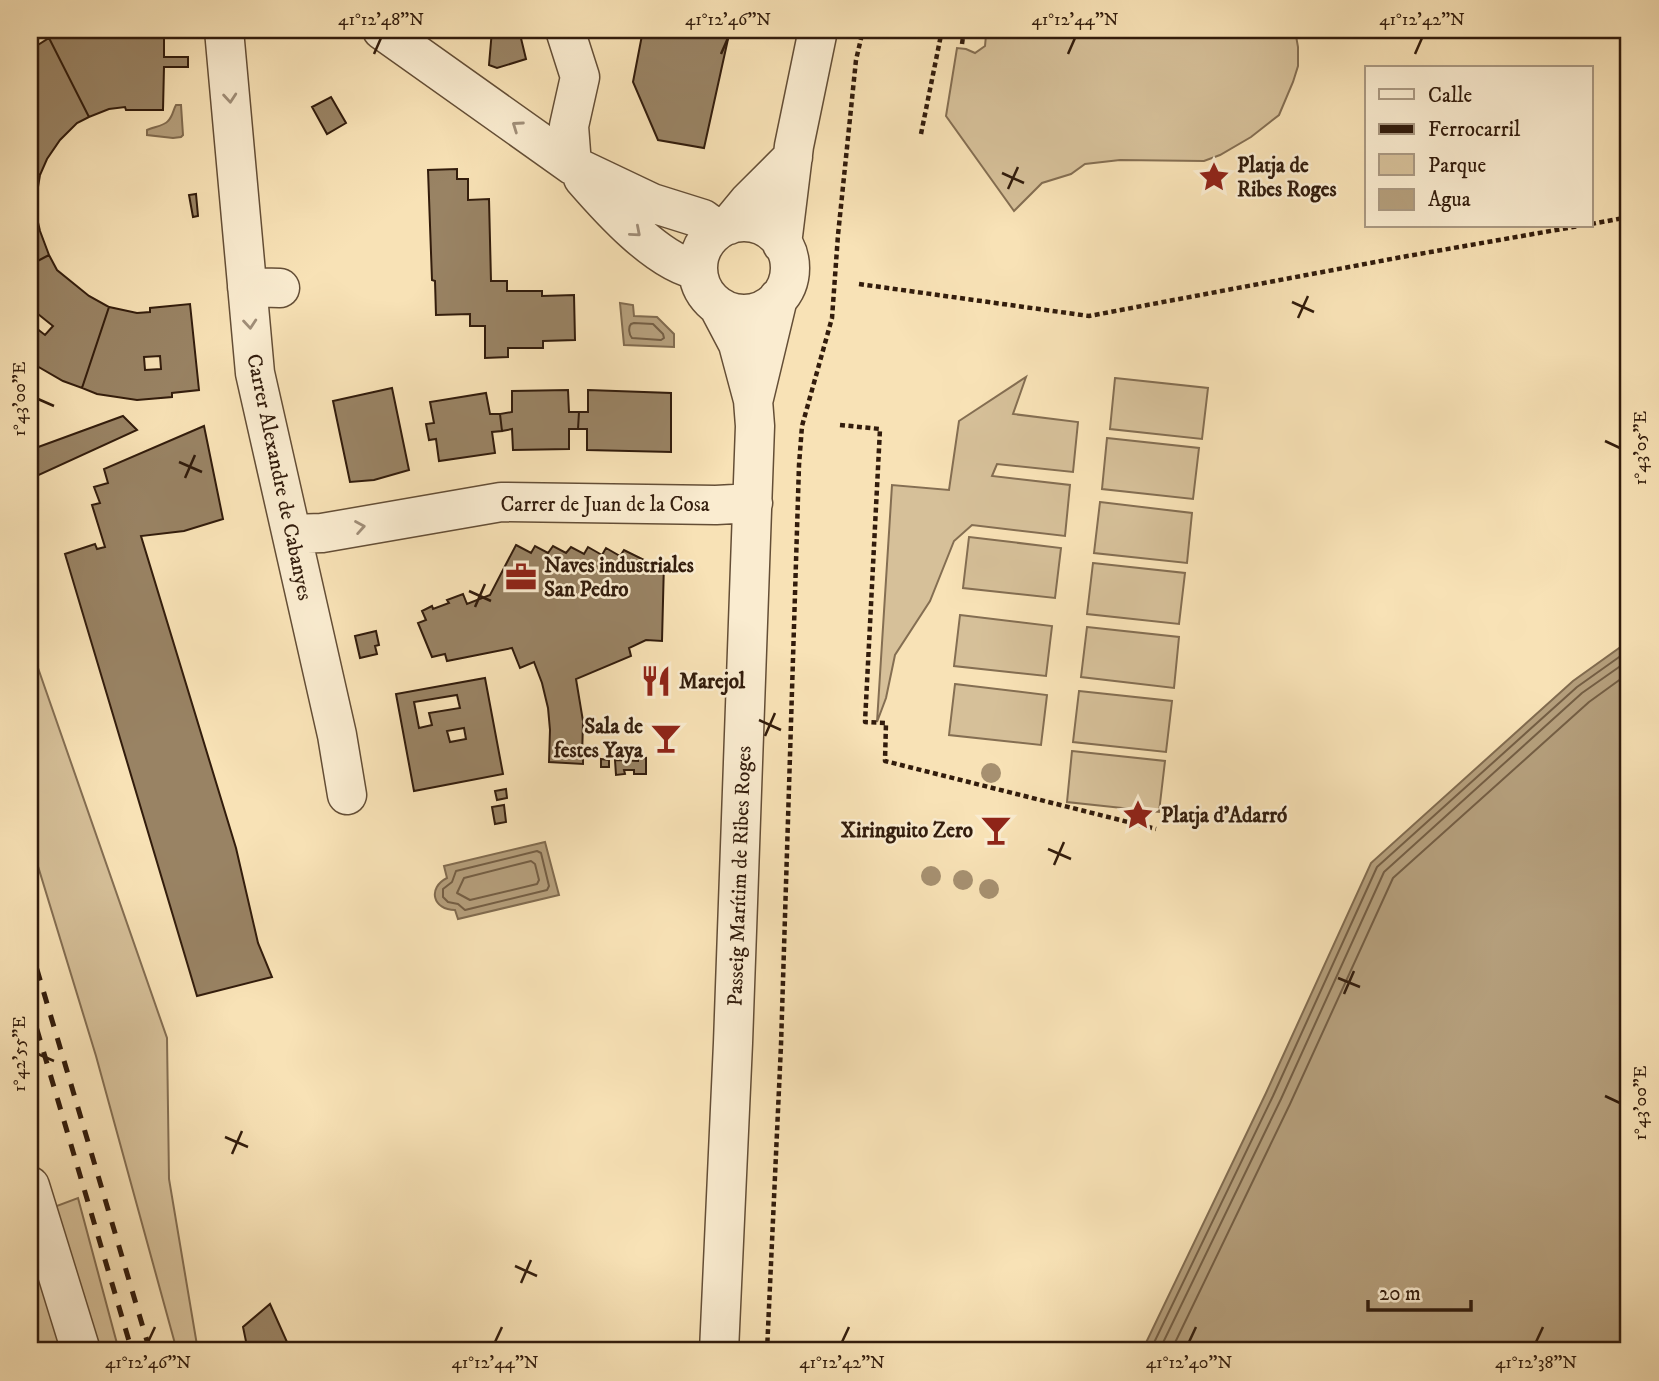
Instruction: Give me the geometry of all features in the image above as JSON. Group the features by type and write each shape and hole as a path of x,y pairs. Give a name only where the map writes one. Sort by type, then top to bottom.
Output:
{"street":[{"name":"Carrer Alexandre de Cabanyes","path":"223,30 263,288 255,373 337,735 347,796"},
{"path":"382,30 572,165 652,202 724,227 739,222 759,225 772,232 782,244"},
{"path":"565,30 580,77 569,127 572,165 610,210 651,246 684,268 698,270 699,256 704,246 793,157"},
{"name":"Passeig Marítim de Ribes Roges","path":"753,400 778,298 786,285 789,271 788,257 782,244 793,157 818,30"},
{"name":"Passeig Marítim de Ribes Roges","path":"698,270 704,290 709,299 718,306 738,344 753,400 755,426 719,1351"},
{"path":"718,306 733,313 749,313 765,308 778,298"},
{"name":"Carrer de Juan de la Cosa","path":"292,534 321,533 501,502 716,505 753,503"},
{"path":"30,1186 81,1351"}],"path":[{"path":"767,1351 781,1031 799,465 802,426 832,318 856,60 863,30"},
{"path":"921,134 942,30"},
{"path":"962,44 964,30"},
{"path":"1592,224 1629,217"},
{"path":"859,284 1089,316 1567,228"},
{"path":"840,425 880,429 866,722 886,723 885,761 1156,829"}],"green space":[{"path":"984,30 1295,30 1298,66 1279,115 1251,137 1220,155 1204,161 1120,160 1085,164 1071,174 1042,183 1014,211 946,116 957,48 975,53 985,46"},
{"path":"1026,377 1013,414 1078,422 1073,472 997,464 992,476 1070,485 1065,536 972,525 954,541 930,601 895,655 886,698 877,722 892,485 949,490 959,421"},
{"path":"1115,378 1208,388 1202,439 1110,429"},
{"path":"1107,438 1199,448 1193,499 1102,489"},
{"path":"1100,502 1192,513 1187,563 1094,553"},
{"path":"969,537 1061,548 1055,598 963,588"},
{"path":"1093,563 1185,573 1179,624 1087,614"},
{"path":"960,615 1052,626 1046,676 954,666"},
{"path":"1087,627 1179,637 1174,688 1081,677"},
{"path":"30,645 167,1038 169,1179 198,1351 177,1351 96,1056 30,840"},
{"path":"955,684 1047,695 1041,745 949,735"},
{"path":"1079,691 1172,701 1166,752 1073,742"},
{"path":"1072,751 1165,761 1159,812 1067,802"},
{"path":"78,1198 119,1351 30,1351 30,1216"}],"water":[{"path":"176,105 181,105 183,135 173,138 147,135 147,130 168,121"},
{"path":"620,303 633,305 634,316 657,317 674,334 674,347 624,345"},
{"path":"1629,641 1629,1351 1142,1351 1266,1093 1371,863 1573,681"},
{"path":"545,842 559,895 458,919 455,910 442,906 435,898 437,887 447,878 444,866"}],"building":[{"path":"65,30 164,30 164,57 188,57 188,67 164,67 163,110 126,110 125,107 109,109 89,117 49,38"},
{"path":"492,30 519,30 526,59 497,68 489,65"},
{"path":"643,30 730,30 704,148 658,140 633,82"},
{"path":"49,38 89,117 77,123 60,140 40,175 30,172 30,50"},
{"path":"331,97 346,123 327,134 312,107"},
{"path":"457,169 457,179 468,179 468,200 489,199 491,281 507,281 507,291 542,291 542,296 574,295 575,340 543,341 543,348 508,348 508,357 485,358 485,326 470,326 470,314 436,315 428,170"},
{"path":"30,172 40,175 37,218 49,255 30,265"},
{"path":"196,194 198,216 193,217 189,195"},
{"path":"49,255 57,270 89,296 109,307 82,388 63,381 30,362 30,265","holes":["38,314 53,326 45,335 31,324"]},
{"path":"190,304 199,390 172,393 172,397 137,400 97,394 82,388 109,307 137,313 150,312 150,308","holes":["160,356 161,369 145,370 144,357"]},
{"path":"392,388 409,470 374,480 350,482 333,401"},
{"path":"568,390 569,412 579,412 578,429 569,429 569,449 513,450 512,429 502,431 500,414 512,412 512,391"},
{"path":"588,390 671,393 671,452 587,450 587,429 578,429 579,412 588,412"},
{"path":"486,393 490,414 500,414 502,431 492,432 495,453 439,461 436,439 429,440 426,424 434,423 430,402"},
{"path":"123,416 137,430 30,479 30,450"},
{"path":"204,426 223,519 184,531 141,536 236,848 258,943 272,977 197,996 65,554 95,544 97,549 105,547 92,505 100,503 94,487 108,483 104,469"},
{"path":"516,545 531,553 535,546 548,553 553,546 566,553 571,547 584,554 588,547 602,555 606,548 620,556 624,550 648,562 664,562 662,641 646,640 629,648 631,656 576,679 583,721 583,764 549,762 548,708 534,662 520,668 512,648 447,661 445,654 432,657 418,623 426,620 422,611 449,603 447,600 463,594 467,604 490,595"},
{"path":"376,631 379,645 375,646 377,654 360,658 355,636"},
{"path":"485,678 503,774 414,791 396,694","holes":["457,695 460,708 429,713 432,725 419,728 414,702","464,728 466,739 450,742 447,731"]},
{"path":"646,758 646,774 634,774 634,770 624,770 625,774 616,775 615,760 638,761"},
{"path":"601,759 609,760 609,767 601,767"},
{"path":"506,789 507,798 497,800 495,791"},
{"path":"504,805 506,822 495,824 492,807"},
{"path":"270,1304 291,1351 248,1351 243,1327"}],"railway":[{"path":"30,946 150,1351"},
{"path":"30,1006 132,1351"}],"place":[{"name":"Platja de Ribes Roges","path":"1214,177"},
{"name":"Naves industriales San Pedro","path":"521,577"},
{"name":"Marejol","path":"656,681"},
{"name":"Sala de festes Yaya","path":"666,738"},
{"name":"Platja d'Adarró","path":"1138,815"},
{"name":"Xiringuito Zero","path":"996,830"}]}
